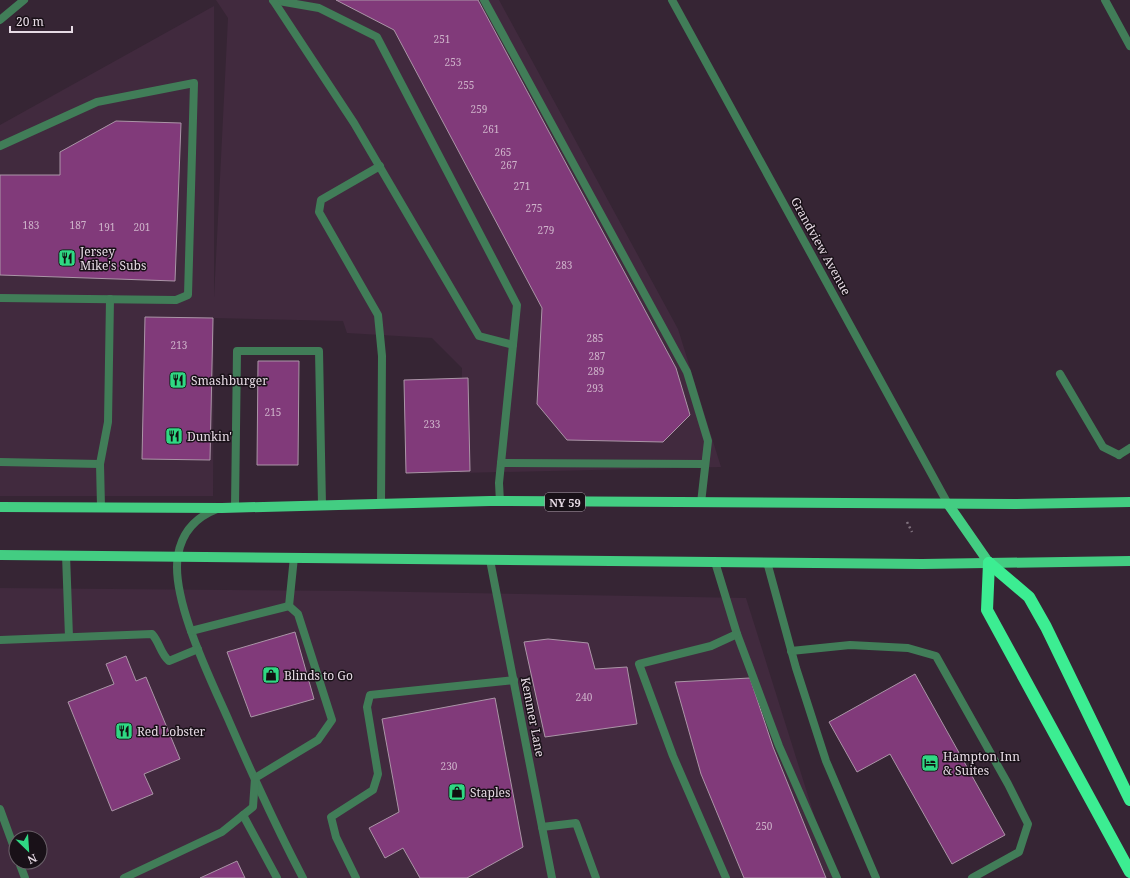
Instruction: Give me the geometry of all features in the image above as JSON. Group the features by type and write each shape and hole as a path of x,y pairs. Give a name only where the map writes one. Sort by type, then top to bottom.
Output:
{"highway":[{"path":"989,563 1029,597 1046,627 1130,800"},
{"path":"989,563 987,610 1130,872"}],"main road":[{"name":"NY 59","path":"0,506 222,508 500,502 948,504 1130,502"},
{"path":"948,504 989,563"},
{"path":"0,555 715,562 989,563 1130,561"}],"street":[{"path":"273,0 354,123 479,336 513,345"},
{"path":"273,0 319,8 377,37 517,305 501,463 500,502"},
{"path":"484,0 687,372 708,441 701,503"},
{"name":"Grandview Avenue","path":"672,0 948,504"},
{"path":"1105,0 1130,46"},
{"path":"0,20 22,1"},
{"path":"0,146 97,102 194,83 188,295 176,300 0,298"},
{"path":"380,166 321,200 319,212 378,315 382,356 381,504"},
{"path":"101,507 100,464 108,422 110,299"},
{"path":"235,507 238,351 319,351 322,505"},
{"path":"1060,374 1103,447 1119,455 1130,448"},
{"path":"0,462 100,464"},
{"path":"501,463 706,464"},
{"path":"222,508 206,513 191,524 182,540 177,556 178,581 191,631 198,649 255,778 303,878"},
{"path":"66,555 69,637"},
{"path":"289,606 294,557"},
{"name":"Kemmer Lane","path":"490,560 552,878"},
{"path":"715,562 737,634 779,746 837,878"},
{"path":"767,562 791,651 826,761 876,878"},
{"path":"191,631 289,606"},
{"path":"255,778 318,740 332,720 298,614 289,606"},
{"path":"0,640 152,634 159,641 163,655 169,661 198,649"},
{"path":"726,878 673,756 639,664 711,646 737,634"},
{"path":"791,651 850,644 908,648 936,656 1008,784 1028,824 1019,852 972,878"},
{"path":"356,878 336,837 331,817 373,790 378,774 367,707 370,695 514,680"},
{"path":"124,878 222,832 253,807 255,778"},
{"path":"0,809 8,831"},
{"path":"243,815 277,878"},
{"path":"542,827 576,823 596,878"}],"path":[{"path":"907,522 912,532"}],"shaded area":[{"path":"216,0 499,0 678,329 721,467 460,473 462,368 432,338 347,333 343,321 214,318 213,496 0,496 0,125 214,6 214,298 228,18"},
{"path":"0,588 354,591 746,598 821,837 836,878 0,878"}],"building":[{"path":"336,0 478,0 676,368 690,415 663,442 567,440 537,404 542,308 394,30"},
{"path":"116,121 181,123 175,281 0,275 0,175 60,175 60,152"},
{"path":"145,317 213,318 210,460 142,459"},
{"path":"258,361 299,361 298,465 257,465"},
{"path":"468,378 470,471 406,473 404,380"},
{"name":"Blinds to Go","path":"295,632 314,699 251,717 227,652"},
{"path":"548,639 588,643 595,669 627,667 637,724 545,737 524,642"},
{"name":"Red Lobster","path":"126,656 136,681 146,677 180,759 144,774 153,794 112,811 68,702 114,684 106,664"},
{"name":"Hampton Inn & Suites","path":"915,674 1005,835 952,864 890,754 857,772 829,722"},
{"path":"750,678 773,747 826,878 744,878 701,774 675,682"},
{"path":"495,698 523,847 467,878 420,878 403,848 385,858 369,828 399,812 382,719"},
{"path":"237,861 245,878 200,878"}],"place":[{"name":"Jersey Mike's Subs","path":"67,258"},
{"name":"Smashburger","path":"178,380"},
{"name":"Dunkin'","path":"174,436"},
{"name":"Blinds to Go","path":"271,675"},
{"name":"Red Lobster","path":"124,731"},
{"name":"Hampton Inn & Suites","path":"930,763"},
{"name":"Staples","path":"457,792"}]}
